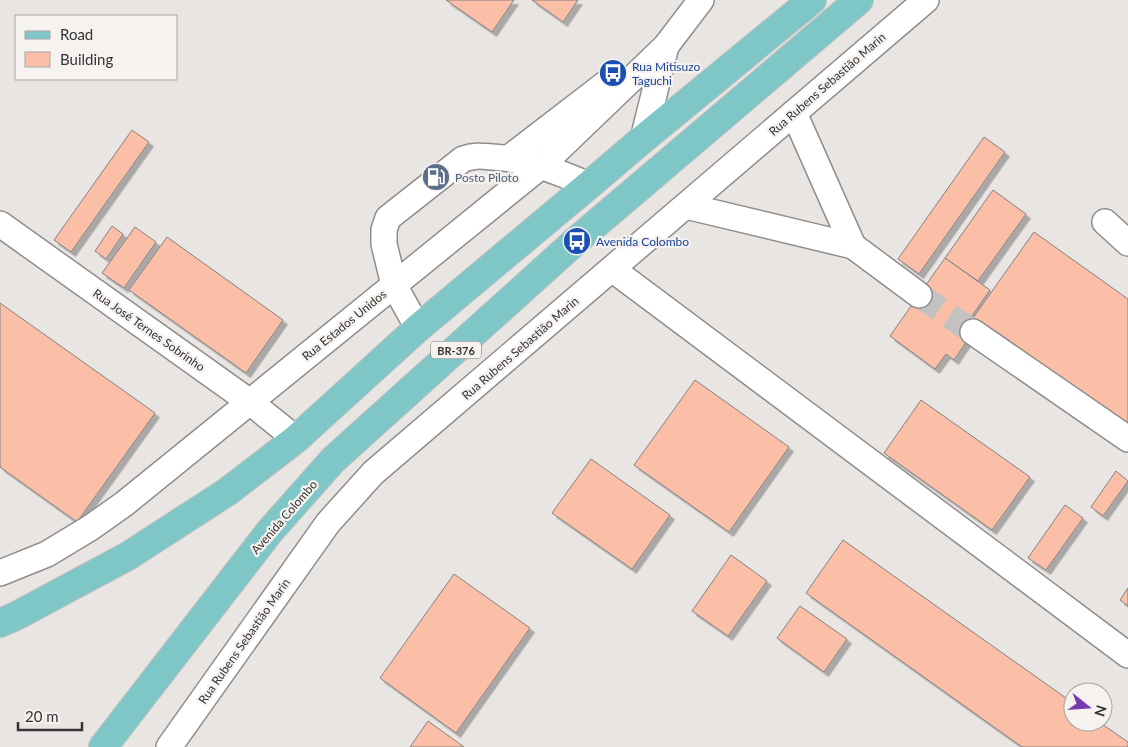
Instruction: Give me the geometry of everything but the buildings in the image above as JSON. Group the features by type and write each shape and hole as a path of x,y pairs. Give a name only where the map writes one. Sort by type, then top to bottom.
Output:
{"main road":[{"name":"BR-376","path":"0,623 128,556 227,492 296,439 418,328 812,0"},
{"name":"Avenida Colombo","path":"103,747 270,531 334,460 577,240 859,0"}],"street":[{"path":"509,158 615,76 666,46 701,0"},
{"name":"Rua Rubens Sebastião Marin","path":"169,747 328,523 374,473 926,0"},
{"path":"643,139 666,46"},
{"name":"Rua Estados Unidos","path":"0,574 48,554 124,504 541,166 666,46"},
{"path":"794,113 853,246"},
{"path":"418,328 394,285 384,244 384,230 388,218 463,159 473,156 509,158 541,166 589,185"},
{"path":"686,206 853,246 919,294"},
{"path":"1105,222 1128,243"},
{"name":"Rua José Ternes Sobrinho","path":"0,224 250,402 296,439"},
{"path":"612,269 1128,655"},
{"path":"973,332 1128,439"}],"tunnel":[{"path":"919,295 973,332"}],"place":[{"name":"Rua Mitisuzo Taguchi","path":"613,73"},
{"name":"Posto Piloto","path":"436,177"},
{"name":"Avenida Colombo","path":"577,241"}]}
